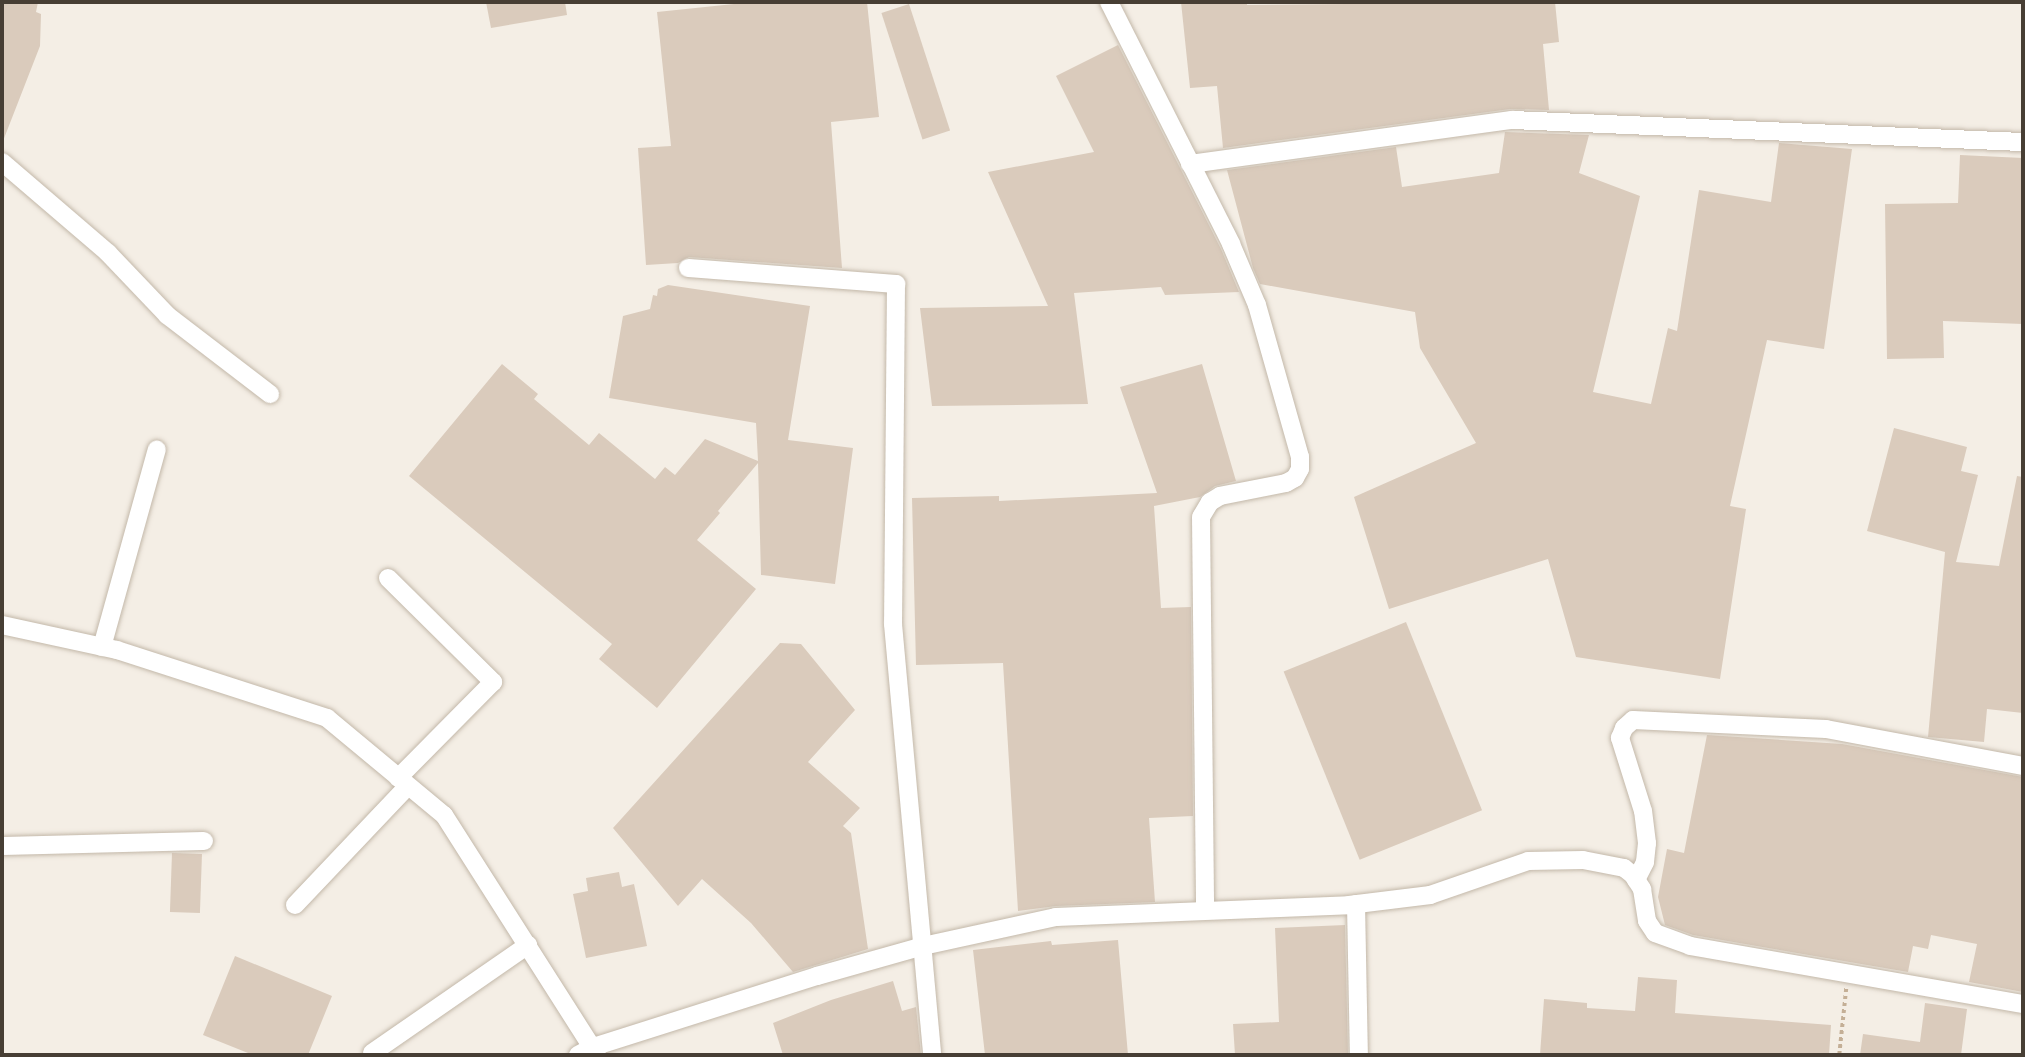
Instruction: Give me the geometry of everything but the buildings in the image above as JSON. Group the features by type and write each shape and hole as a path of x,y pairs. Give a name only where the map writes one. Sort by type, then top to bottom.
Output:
{"street":[{"path":"1109,2 1231,244 1257,305 1301,465 1298,474 1286,483 1220,496 1210,502 1201,517 1205,909"},
{"path":"1190,164 1512,120 2023,142"},
{"path":"2,162 108,253 167,315 270,394"},
{"path":"688,268 896,284 893,624 932,1055"},
{"path":"102,646 157,449"},
{"path":"295,905 494,682 388,578"},
{"path":"2,625 102,646 327,718 444,815 528,945 589,1052 817,976 923,946 1056,917 1356,904 1430,895 1528,861 1583,860 1624,868 1642,888 1647,921 1655,933 1690,946 2023,1004"},
{"path":"1636,880 1645,862 1646,832 1643,810 1620,738 1624,728 1633,720 1826,729 2023,766"},
{"path":"2,846 204,841"},
{"path":"1356,904 1359,1055"},
{"path":"372,1053 528,945"}],"path":[{"path":"1839,1055 1847,972"}]}
